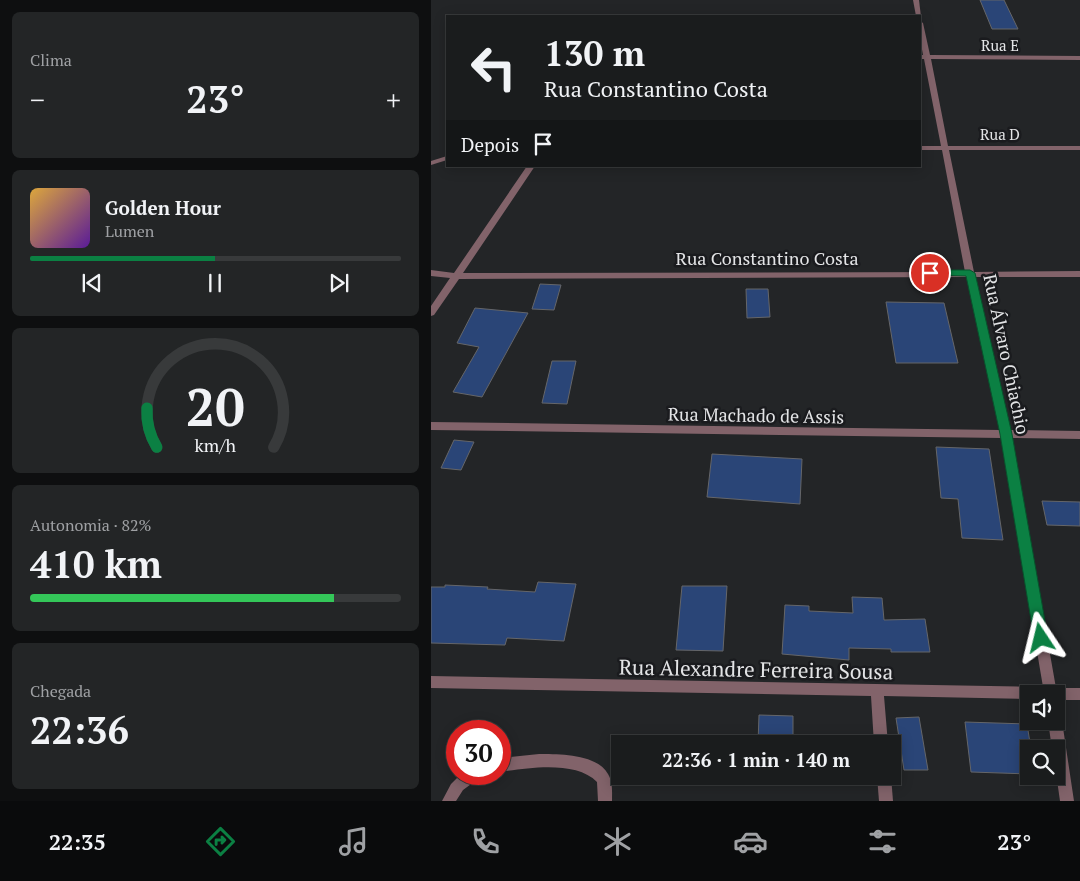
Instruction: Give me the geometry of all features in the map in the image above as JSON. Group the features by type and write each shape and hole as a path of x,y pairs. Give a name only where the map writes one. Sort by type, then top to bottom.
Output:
{"street":[{"path":"916,0 919,15"},
{"name":"Rua Álvaro Chiachio","path":"921,34 923,57 1006,434 1049,685"},
{"name":"Rua E","path":"923,57 1080,58"},
{"name":"Rua D","path":"921,148 1080,148"},
{"path":"431,163 446,158"},
{"path":"431,313 530,167"},
{"name":"Rua Constantino Costa","path":"431,273 455,276 1080,274"},
{"name":"Rua Machado de Assis","path":"431,426 1080,435"},
{"name":"Rua Alexandre Ferreira Sousa","path":"431,682 1020,694"},
{"path":"877,692 880,735"},
{"name":"Rua Alexandre Ferreira Sousa","path":"1065,694 1080,694"},
{"path":"1056,730 1067,801"},
{"path":"511,763 550,762 581,764 594,768 603,779 605,801"},
{"path":"449,801 452,792 459,785"},
{"path":"885,785 886,801"}],"building":[{"path":"980,0 1004,0 1018,29 992,29"},
{"path":"540,284 561,285 554,310 532,309"},
{"path":"746,289 768,289 770,317 747,318"},
{"path":"886,302 944,303 958,363 896,363"},
{"path":"475,308 528,313 482,397 453,392 479,347 457,343"},
{"path":"552,361 576,361 567,404 542,403"},
{"path":"454,440 474,442 461,470 441,468"},
{"path":"936,447 989,449 1003,540 962,538 958,499 941,498"},
{"path":"712,454 802,459 800,504 707,497"},
{"path":"1042,501 1080,502 1080,526 1047,525"},
{"path":"538,582 576,584 564,641 507,638 505,645 431,643 431,587 445,587 445,585 488,587 487,589 535,592"},
{"path":"682,586 727,586 723,651 676,650"},
{"path":"852,597 882,598 884,620 925,619 930,652 891,652 891,649 849,648 849,660 782,654 785,605 809,606 809,611 853,613"},
{"path":"759,715 793,716 793,735 758,735"},
{"path":"919,717 928,770 904,770 901,735 899,735 896,718"},
{"path":"965,722 1020,724 1020,730 1028,730 1030,740 1020,740 1020,774 971,772"}],"route":[{"path":"930,273 970,273 1006,434 1041,638"}]}
